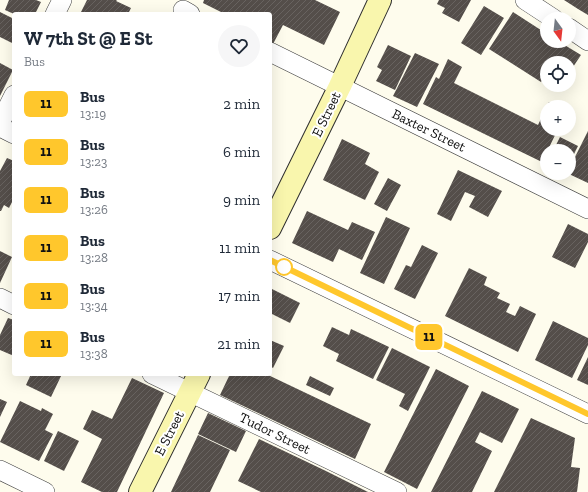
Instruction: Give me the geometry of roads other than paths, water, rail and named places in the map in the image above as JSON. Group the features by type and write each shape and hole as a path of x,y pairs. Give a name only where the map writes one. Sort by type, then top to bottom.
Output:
{"street":[{"path":"56,12 62,0"},
{"name":"E Street","path":"272,224 340,86 380,0"},
{"path":"525,0 543,12"},
{"path":"576,32 588,40"},
{"name":"Baxter Street","path":"272,53 588,209"},
{"path":"0,123 12,99"},
{"path":"0,127 12,133"},
{"path":"272,261 588,414"},
{"path":"0,298 12,304"},
{"name":"Tudor Street","path":"161,376 194,383 397,492"},
{"name":"E Street","path":"140,492 194,383"},
{"path":"0,470 45,492"}]}
